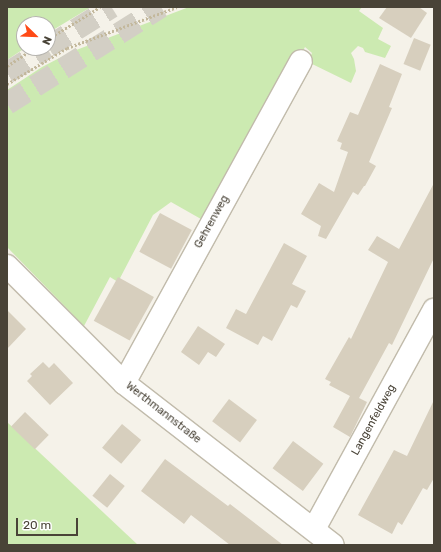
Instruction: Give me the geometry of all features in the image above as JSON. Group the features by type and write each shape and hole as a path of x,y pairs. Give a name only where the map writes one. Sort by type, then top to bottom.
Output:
{"street":[{"name":"Gehrenweg","path":"124,383 301,61"},
{"name":"Werthmannstraße","path":"7,266 124,383 333,545"},
{"name":"Langenfeldweg","path":"314,529 434,310"}],"path":[{"path":"56,34 100,7"},
{"path":"7,84 67,48 177,7"},
{"path":"7,66 23,56"}],"green space":[{"path":"7,7 91,7 56,28 56,16 16,16 16,54 7,60"},
{"path":"189,7 362,7 359,11 383,28 378,39 391,46 385,58 365,52 363,48 358,46 351,53 354,59 356,71 351,83 308,62 312,53 305,47 208,223 171,202 153,215 118,282 110,277 84,326 7,247 7,90 42,67 71,52"},
{"path":"7,422 138,545 7,545"}],"building":[{"path":"387,7 419,7 427,13 411,38 379,18"},
{"path":"414,38 431,45 420,71 404,64"},
{"path":"380,64 402,74 389,107 392,108 369,162 376,166 365,186 358,195 353,192 326,239 318,236 321,226 301,214 319,183 334,192 348,152 340,149 342,143 337,141 350,112 358,115"},
{"path":"434,183 434,258 392,345 389,343 359,398 367,402 350,437 333,427 350,396 329,385 331,382 325,379 349,337 351,339 388,262 368,250 377,236 399,249"},
{"path":"160,213 192,230 171,269 139,252"},
{"path":"284,243 307,256 292,284 306,291 297,308 291,305 272,341 263,336 258,345 226,328 236,309 246,314"},
{"path":"118,277 154,297 130,341 94,321"},
{"path":"7,310 26,329 7,349"},
{"path":"198,326 225,344 216,357 208,352 199,365 181,352"},
{"path":"43,362 49,368 54,363 73,383 50,405 27,381 32,376 30,374"},
{"path":"229,399 257,420 240,442 212,421"},
{"path":"434,400 434,478 427,490 423,488 402,525 398,522 392,534 358,515 394,450 407,456"},
{"path":"25,412 49,435 35,449 11,426"},
{"path":"122,424 141,440 121,464 102,448"},
{"path":"293,441 323,464 303,491 273,468"},
{"path":"165,459 228,506 230,504 283,545 230,545 191,515 184,524 141,491"},
{"path":"110,474 125,486 107,508 92,496"}],"tunnel":[{"path":"56,42 112,7"},
{"path":"7,104 161,7"},
{"path":"7,73 34,56"}]}
